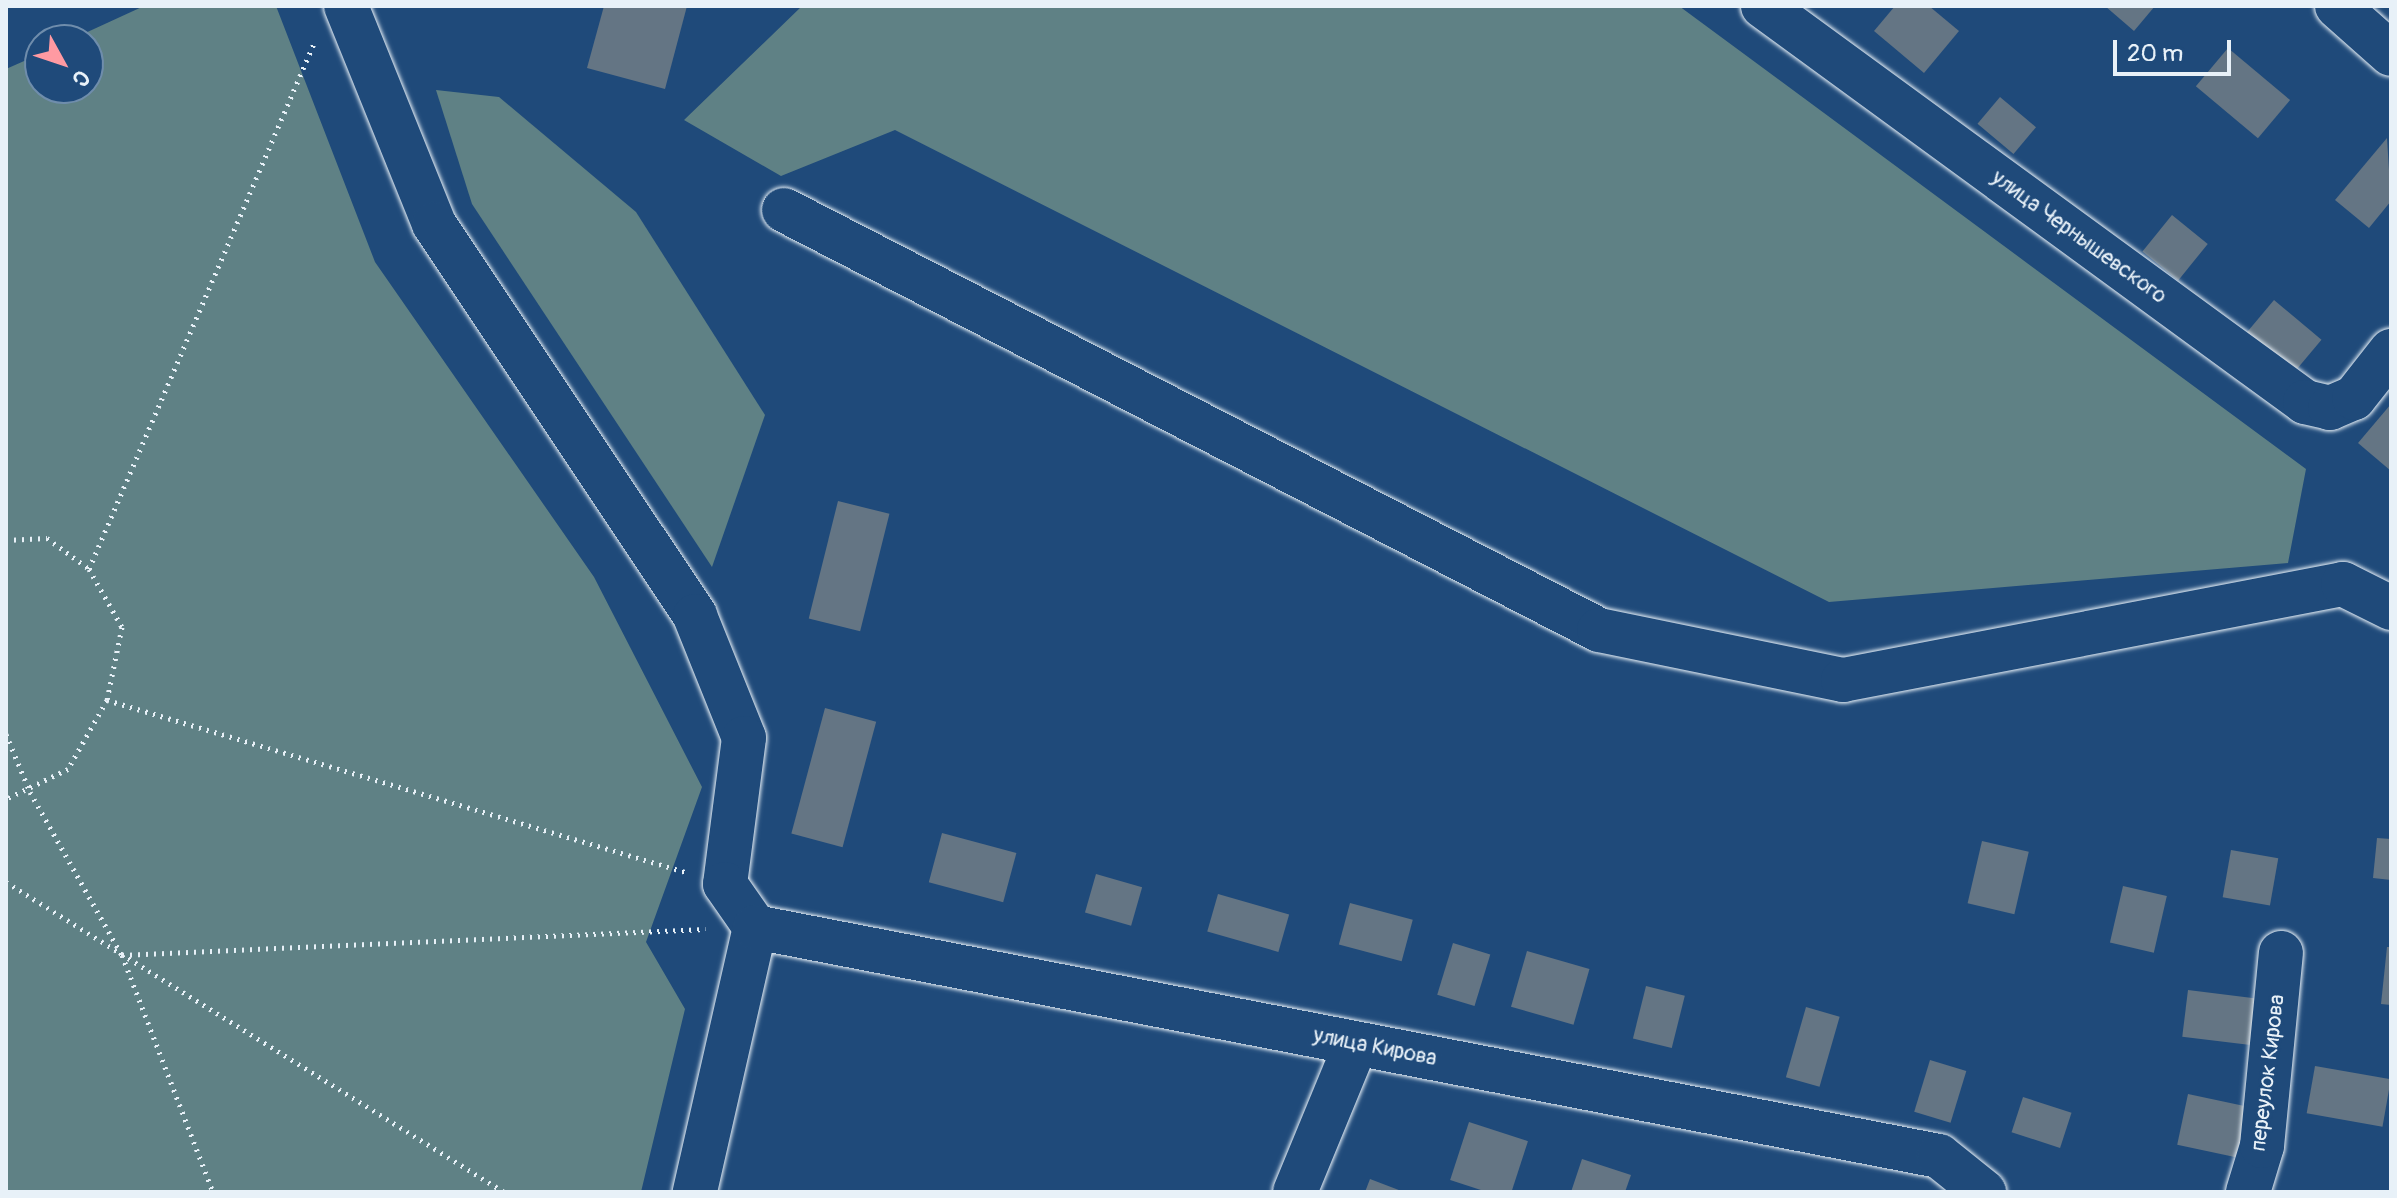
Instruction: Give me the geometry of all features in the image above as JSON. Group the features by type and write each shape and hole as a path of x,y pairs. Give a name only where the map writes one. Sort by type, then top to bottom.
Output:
{"street":[{"name":"улица Чернышевского","path":"1763,6 2305,402 2330,408 2354,398 2391,351"},
{"path":"2337,6 2391,54"},
{"path":"332,20 434,224 695,616 744,738 725,884 755,927 695,1192"},
{"path":"784,210 1599,630 1843,680 2343,584 2391,608"},
{"name":"улица Кирова","path":"755,927 1939,1156 1984,1192"},
{"name":"переулок Кирова","path":"2248,1192 2262,1146 2281,953"},
{"path":"1295,1192 1356,1044"}],"path":[{"path":"89,569 332,20"},
{"path":"6,540 47,538 89,569 122,627 107,700 68,769 30,792 6,799"},
{"path":"107,700 725,884"},
{"path":"6,734 30,792 122,955 213,1192"},
{"path":"6,882 504,1192"},
{"path":"122,955 755,927"}],"green space":[{"path":"144,6 276,6 375,262 594,577 702,787 646,942 685,1009 641,1192 6,1192 6,69 24,61 24,104 104,104 104,24"},
{"path":"802,6 1679,6 2306,469 2288,563 1829,602 895,130 781,176 684,120"},
{"path":"436,90 499,97 636,212 765,415 712,567 472,204"}],"building":[{"path":"604,6 687,6 665,89 587,68"},
{"path":"1895,6 1929,6 1959,31 1924,73 1874,31"},
{"path":"2105,6 2155,6 2134,31"},
{"path":"2228,48 2290,100 2258,138 2196,86"},
{"path":"2000,97 2036,127 2014,154 1978,124"},
{"path":"2387,138 2391,201 2369,228 2335,200"},
{"path":"2172,215 2208,244 2178,280 2142,252"},
{"path":"2274,300 2321,340 2293,374 2245,334"},
{"path":"2391,404 2391,471 2358,443"},
{"path":"838,501 889,514 860,631 809,618"},
{"path":"825,708 876,722 843,847 791,834"},
{"path":"942,833 1016,853 1003,902 929,882"},
{"path":"2377,838 2391,839 2391,880 2373,878"},
{"path":"1982,841 2029,852 2014,914 1968,903"},
{"path":"2231,850 2278,858 2270,906 2223,897"},
{"path":"1096,874 1142,887 1131,926 1085,912"},
{"path":"2123,886 2167,896 2154,953 2110,943"},
{"path":"1218,894 1289,914 1278,952 1207,931"},
{"path":"1350,903 1413,920 1402,961 1339,945"},
{"path":"1453,943 1490,954 1475,1006 1437,995"},
{"path":"2387,947 2391,947 2391,1005 2381,1004"},
{"path":"1527,951 1589,969 1573,1025 1511,1007"},
{"path":"1646,986 1685,996 1672,1048 1633,1038"},
{"path":"2188,990 2266,1000 2261,1046 2182,1037"},
{"path":"1806,1007 1840,1017 1820,1087 1786,1077"},
{"path":"1930,1060 1966,1071 1951,1123 1914,1112"},
{"path":"2315,1066 2391,1079 2382,1127 2307,1113"},
{"path":"2188,1094 2258,1109 2248,1160 2177,1145"},
{"path":"2023,1097 2072,1113 2060,1148 2012,1132"},
{"path":"1469,1122 1528,1141 1511,1192 1487,1192 1450,1180"},
{"path":"1582,1159 1631,1175 1625,1192 1571,1192"},
{"path":"1370,1179 1404,1192 1365,1192"}]}
